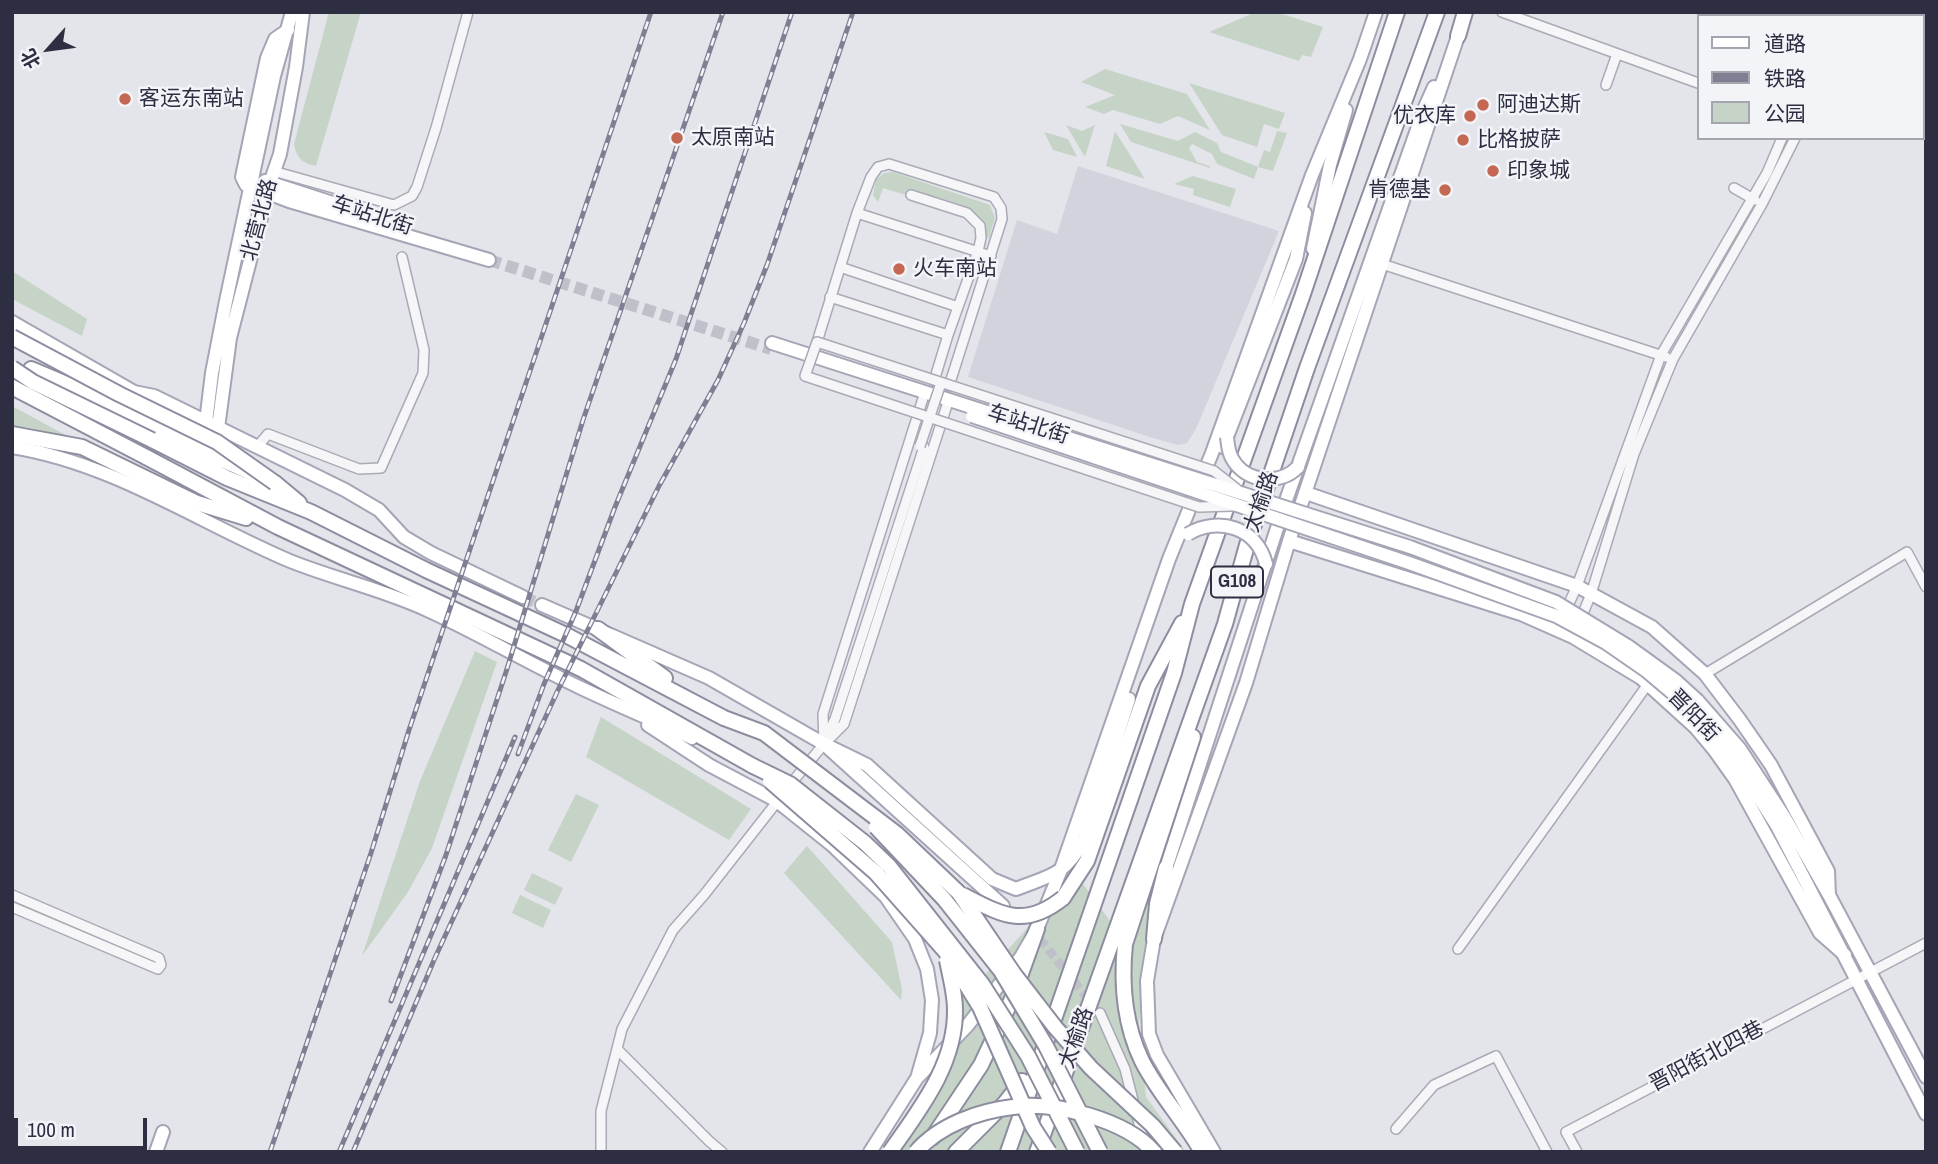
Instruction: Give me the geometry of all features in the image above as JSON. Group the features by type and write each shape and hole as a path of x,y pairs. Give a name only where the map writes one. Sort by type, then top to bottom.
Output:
{"highway":[{"name":"太榆路","path":"1008,1152 1174,673 1192,604 1303,295 1397,12"},
{"name":"太榆路","path":"1037,1152 1225,624 1247,545 1307,368 1438,12"},
{"path":"1458,36 1465,12"},
{"path":"12,337 217,442 311,512"},
{"path":"12,368 33,382 227,478 311,512 426,570 578,641 724,718 764,733 897,834 959,893 1014,974 1055,1027 1091,1068 1153,1126 1175,1152"},
{"path":"31,369 275,483"},
{"path":"12,387 278,527 580,669 790,784 889,866 982,984 1028,1056 1077,1152"},
{"path":"12,434 82,447 197,503 278,527"},
{"path":"959,893 1008,917 1032,915 1052,907 1063,898 1087,862 1148,686 1192,604"},
{"path":"1202,1152 1142,1061 1124,1001 1122,974 1125,944 1187,757 1225,624"},
{"path":"598,629 627,653 797,767 878,829 944,899 1000,971 1046,1046 1100,1152"},
{"path":"753,766 876,873 946,952 980,1007 1033,1127 1049,1152"},
{"path":"1154,939 1157,904 1166,868"},
{"path":"924,1152 981,1065 1012,999 1037,929"},
{"path":"890,1152 917,1114 942,1071 954,1036 956,1007 946,952"},
{"path":"956,1152 1005,1103 1040,1058"},
{"path":"916,1152 947,1128 974,1115 1014,1106 1043,1107 1100,1117 1144,1140 1154,1152"}],"main road":[{"name":"北营北路","path":"212,425 219,333 274,76 292,12"},
{"name":"北营北路","path":"212,425 234,317 270,182 280,155 303,12"},
{"path":"1303,295 1331,165 1376,12"},
{"path":"252,182 246,185 242,177 267,58 275,39 288,30"},
{"path":"1214,1152 1157,1055 1149,1034 1147,981 1154,939 1246,683 1289,541 1458,36"},
{"path":"1166,868 1298,467 1425,107 1458,36"},
{"path":"870,1152 917,1078 967,1026 1021,957 1037,929 1060,872 1169,559 1212,453 1312,175 1360,59"},
{"path":"258,150 261,161 268,165 280,155"},
{"path":"542,605 709,678 824,744 867,765 992,879 1016,889 1060,872 1074,859 1084,840 1150,628 1296,259 1312,175"},
{"name":"车站北街","path":"252,182 270,182 490,258"},
{"path":"12,322 134,392 154,396 345,490 379,510 404,537 430,553 523,597"},
{"name":"车站北街","path":"772,346 923,396 1209,483"},
{"path":"1227,437 1234,463 1248,475 1275,480 1292,474 1298,467"},
{"path":"12,447 78,462 201,517 289,561 349,583 377,589 424,608 613,702 753,766"},
{"name":"晋阳街","path":"1209,483 1242,500 1556,616 1606,643 1693,704 1740,749 1784,818 1829,895 1926,1077"},
{"path":"1306,493 1577,586 1652,627 1705,674 1771,765 1828,872 1829,895"},
{"path":"1188,534 1200,527 1229,525 1255,541 1266,564"},
{"path":"1289,541 1521,614 1573,637 1648,684 1695,727 1735,779 1820,933 1845,955"},
{"path":"613,702 832,845 887,897 915,939 927,969 932,1000 930,1033 917,1078"},
{"name":"晋阳街","path":"1693,704 1735,760 1777,826 1845,955 1854,980 1926,1114"},
{"path":"824,744 1003,906"},
{"path":"156,1152 163,1132"}],"street":[{"path":"270,182 394,205 412,196 436,128 468,12"},
{"path":"1502,12 1696,82"},
{"path":"1606,85 1617,54"},
{"path":"1557,629 1577,586 1661,355 1752,198 1781,140"},
{"path":"1573,637 1591,594 1634,454 1673,359 1762,204 1794,140"},
{"path":"942,383 952,376 1002,219 1000,208 994,197 890,164 878,167 857,214 806,376 1199,507 1242,500"},
{"path":"1734,188 1762,204"},
{"path":"601,1152 601,1111 622,1029 673,930 824,744 844,724 944,402 938,370 981,238 980,226 967,213 911,195"},
{"path":"857,214 991,256"},
{"path":"257,447 268,434 359,469 381,468 423,373 424,350 402,257"},
{"path":"1382,264 1673,359"},
{"path":"840,267 958,307"},
{"path":"831,297 948,335"},
{"path":"818,338 1209,483 1242,500"},
{"path":"824,744 823,713 923,396"},
{"path":"824,744 835,719 931,418 944,402"},
{"path":"1705,674 1907,552 1926,587"},
{"path":"1458,948 1648,684"},
{"path":"12,895 159,958 161,965 158,969 12,907"},
{"name":"晋阳街北四巷","path":"1577,1152 1566,1132 1926,943"},
{"path":"1100,1013 1125,1069 1146,1152"},
{"path":"617,1049 723,1152"},
{"path":"1396,1129 1434,1085 1496,1056 1547,1152"}],"shaded area":[{"path":"1078,166 1279,231 1196,429 1187,443 1178,445 1153,438 968,377 1017,220 1057,234"}],"green space":[{"path":"329,12 361,12 316,166 301,160 294,144"},
{"path":"1256,12 1276,12 1323,27 1311,57 1302,55 1299,61 1209,32"},
{"path":"1105,69 1187,94 1210,130 1178,116 1160,124 1113,110 1104,114 1085,107 1115,95 1081,82"},
{"path":"1189,83 1285,113 1279,129 1264,124 1257,147 1222,135"},
{"path":"1120,124 1178,141 1195,132 1217,143 1221,152 1258,167 1254,179 1217,164 1212,154 1192,144 1189,148 1197,162 1210,168 1131,142"},
{"path":"1066,125 1082,131 1095,125 1085,157"},
{"path":"1115,131 1145,179 1106,166"},
{"path":"1277,131 1287,133 1273,171 1258,167 1264,150 1270,152"},
{"path":"1044,132 1068,139 1077,157 1053,150"},
{"path":"893,172 990,205 995,218 989,238 985,237 984,226 979,217 971,210 950,201 917,192 909,196 883,188 878,202 873,195 876,180 884,173"},
{"path":"1193,176 1236,189 1230,207 1193,195 1194,189 1174,184"},
{"path":"12,271 87,319 82,336 12,299"},
{"path":"12,406 71,438 12,426"},
{"path":"475,651 497,662 432,848 408,892 362,956 420,781"},
{"path":"601,717 751,809 729,840 586,757"},
{"path":"576,794 599,805 571,862 548,850"},
{"path":"807,846 892,942 902,989 901,1000 784,873"},
{"path":"532,873 563,888 555,905 524,890"},
{"path":"1083,884 1121,936 1153,890 1139,1022 1146,1097 1186,1152 898,1152 945,1081 958,1044 961,1001 1032,923"},
{"path":"520,895 551,910 543,928 512,913"}],"tunnel":[{"path":"489,260 771,349"},
{"path":"523,597 542,605"},
{"path":"1040,939 1092,1004"}],"railway":[{"path":"270,1152 651,12"},
{"path":"391,1001 446,855 506,672 583,420 723,12"},
{"path":"518,754 676,359 792,12"},
{"path":"353,1152 434,960 558,690 659,486 718,380 744,323 767,265 853,12"},
{"path":"339,1152 515,737"}],"place":[{"name":"客运东南站","path":"125,99"},
{"name":"阿迪达斯","path":"1483,105"},
{"name":"优衣库","path":"1470,116"},
{"name":"太原南站","path":"677,138"},
{"name":"比格披萨","path":"1463,140"},
{"name":"印象城","path":"1493,171"},
{"name":"肯德基","path":"1445,190"},
{"name":"火车南站","path":"899,269"}]}
